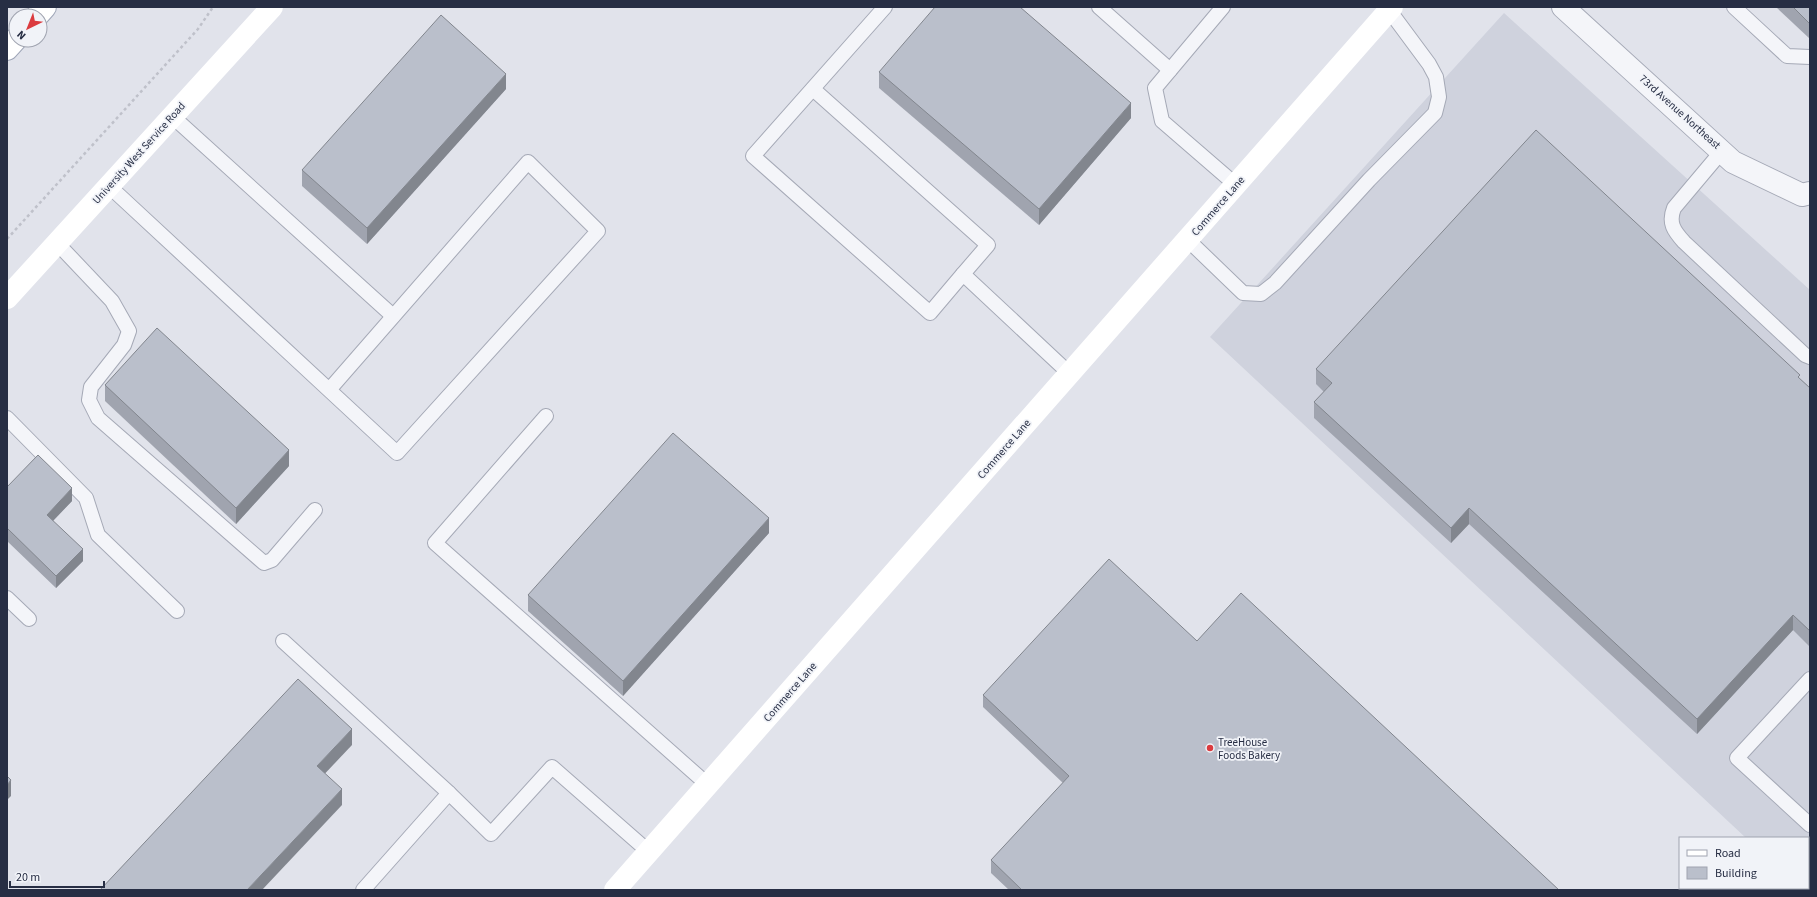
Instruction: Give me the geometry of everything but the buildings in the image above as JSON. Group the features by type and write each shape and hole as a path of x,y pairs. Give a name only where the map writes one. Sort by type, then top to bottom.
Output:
{"street":[{"name":"University West Service Road","path":"7,298 272,7"},
{"name":"73rd Avenue Northeast","path":"1563,7 1733,162 1807,197"},
{"name":"Commerce Lane","path":"615,890 1390,9"}],"lane":[{"path":"813,89 988,246 930,313 753,156 885,7"},
{"path":"1099,7 1170,70"},
{"path":"1224,7 1155,88 1162,121 1236,185"},
{"path":"1734,7 1787,56 1810,57"},
{"path":"1188,240 1243,293 1261,294 1275,283 1369,180 1435,113 1439,97 1436,77 1429,64 1390,9"},
{"path":"172,116 393,316"},
{"path":"1722,151 1674,208 1670,217 1672,226 1684,242 1799,350 1810,357"},
{"path":"109,186 396,453 598,231 528,162 329,390"},
{"path":"57,243 112,300 129,330 124,345 91,387 89,400 98,418 264,563 272,560 316,510"},
{"path":"963,274 1070,374"},
{"path":"546,416 434,543 708,785"},
{"path":"7,418 86,498 98,535 177,611"},
{"path":"7,598 29,618"},
{"path":"284,641 449,793 491,834 552,767 649,852"},
{"path":"1810,679 1737,758 1810,824"},
{"path":"363,890 449,793"}],"path":[{"path":"7,239 198,29 213,7"}],"shaded area":[{"path":"1504,13 1810,290 1810,890 1800,889 1809,889 1809,837 1745,837 1210,337"}],"place":[{"name":"TreeHouse Foods Bakery","path":"1210,748"}]}
